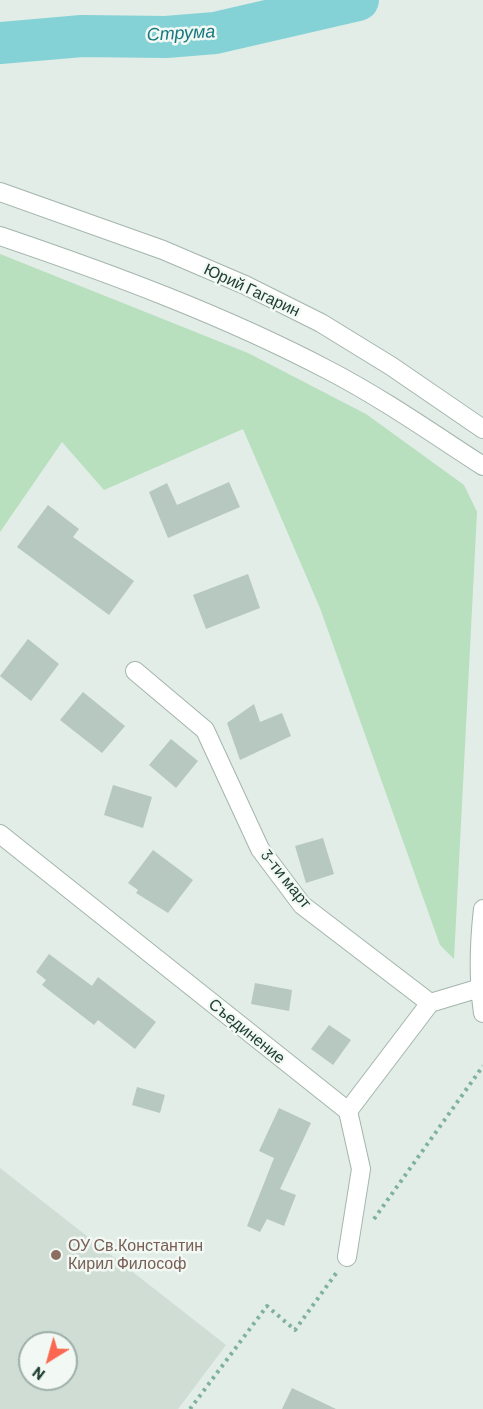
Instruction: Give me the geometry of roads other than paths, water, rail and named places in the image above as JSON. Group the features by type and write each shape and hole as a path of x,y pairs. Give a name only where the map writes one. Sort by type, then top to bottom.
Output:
{"street":[{"name":"Юрий Гагарин","path":"0,192 164,250 245,285 341,335 483,429"},
{"path":"0,236 149,289 328,370 483,465"},
{"name":"3-ти март","path":"135,671 205,730 260,849 302,905 430,1003"},
{"name":"Съединение","path":"0,834 348,1112"},
{"path":"483,909 479,941 483,1013"},
{"path":"347,1257 361,1169 348,1112 430,1003 480,988"}],"waterway":[{"name":"Струма","path":"0,43 82,36 166,37 215,33 358,0"}],"place":[{"name":"ОУ Св.Константин Кирил Философ","path":"56,1255"}]}
